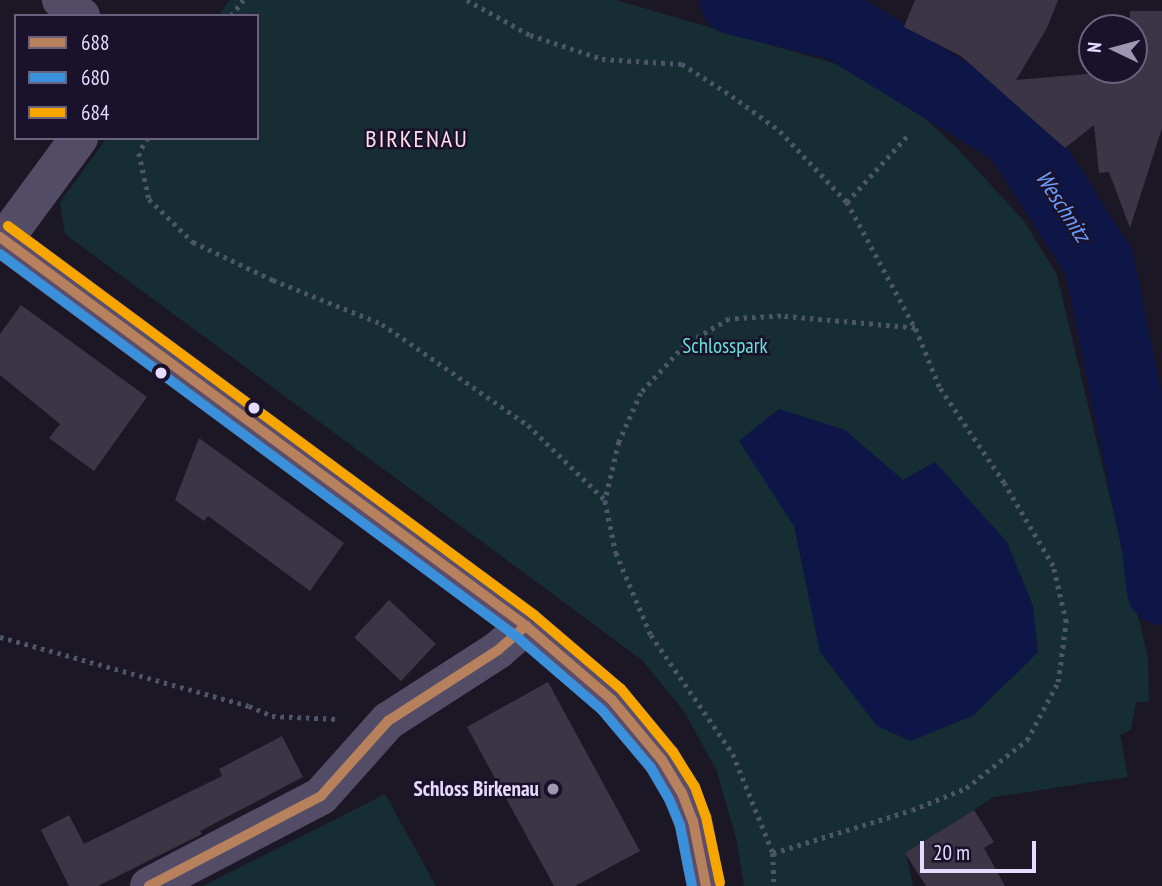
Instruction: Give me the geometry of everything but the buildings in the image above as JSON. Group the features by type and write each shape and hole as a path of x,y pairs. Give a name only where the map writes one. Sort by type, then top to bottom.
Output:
{"main road":[{"path":"2,239 526,625 612,700 662,760 682,793 693,821 706,886"}],"street":[{"path":"61,0 78,14"},
{"path":"2,239 77,140"},
{"path":"149,886 321,796 388,722 498,650 526,625"}],"path":[{"path":"467,0 530,35 602,59 682,64 780,131 846,202 915,328 939,387 1004,484 1053,566 1066,622 1058,682 1027,740 966,788 912,810 773,853"},
{"path":"846,202 908,135"},
{"path":"147,140 139,153 149,199 193,242 273,281 382,324 528,425 605,501"},
{"path":"774,886 773,853 733,754 651,635 616,553 605,501 619,442 640,393 685,345 729,319 780,316 915,328"},
{"path":"0,637 249,706 272,716 388,722"}],"green space":[{"name":"Schlosspark","path":"230,0 616,0 867,73 919,113 957,148 1024,221 1057,275 1148,657 1149,702 1136,702 1131,730 1120,735 1128,777 994,797 906,853 913,886 744,886 736,838 716,769 683,710 642,660 65,234 60,202 106,140 259,140 259,14 220,14"},
{"path":"385,794 436,886 203,886"}],"shaded area":[{"path":"779,409 845,430 903,480 935,462 1007,542 1033,606 1038,652 974,715 911,741 877,726 820,652 794,526 739,441"}],"waterway":[{"name":"Weschnitz","path":"735,0 841,26 1017,134 1099,262 1156,542 1162,590"}],"transit line":[{"name":"684","path":"8,226 534,615 621,689 673,752 695,787 706,817 720,883"},
{"name":"688","path":"0,237 526,626 612,700 662,760 682,793 693,821 706,886"},
{"name":"680","path":"0,254 517,637 602,710 651,768 669,799 680,825 692,886"},
{"name":"688","path":"149,886 321,796 388,721 498,650 526,626"}],"place":[{"name":"Schloss Birkenau","path":"553,789"}],"district":[{"name":"BIRKENAU","path":"417,139"}]}
